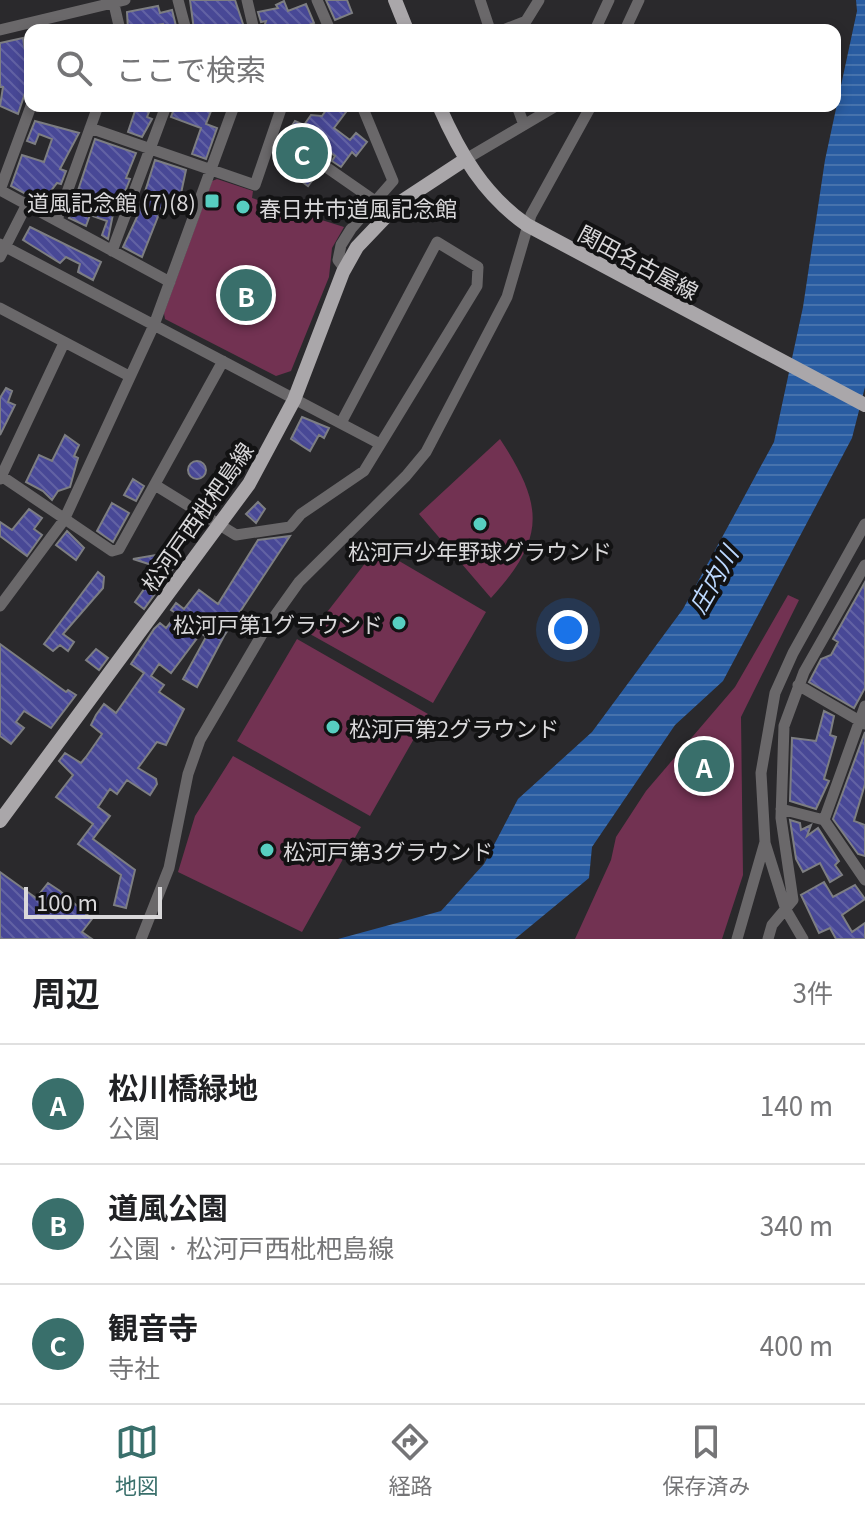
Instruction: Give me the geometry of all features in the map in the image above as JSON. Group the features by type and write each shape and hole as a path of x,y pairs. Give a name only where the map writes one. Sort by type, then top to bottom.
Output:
{"main road":[{"path":"395,0 405,24"},
{"name":"関田名古屋線","path":"442,112 466,159 494,198 527,225 865,405"},
{"name":"松河戸西枇杷島線","path":"0,821 249,484 294,400 345,269 376,224 399,203 466,159"}],"street":[{"path":"178,0 184,24"},
{"path":"247,0 253,24"},
{"path":"317,0 327,24"},
{"path":"480,0 488,24"},
{"path":"518,24 526,21 539,0"},
{"path":"598,24 609,0"},
{"path":"628,24 639,0"},
{"path":"50,24 117,1 119,24"},
{"path":"0,30 24,27"},
{"path":"29,112 0,190 170,282"},
{"path":"57,220 96,112"},
{"path":"112,251 164,112"},
{"path":"0,606 64,520 154,325 232,112"},
{"path":"90,128 255,185 280,112"},
{"path":"345,269 338,260 341,245 393,181 364,112"},
{"path":"519,112 524,125"},
{"path":"466,159 546,112"},
{"path":"141,939 169,868 188,774 200,740 264,631 299,582 406,476 426,452 507,297 527,225 588,112"},
{"path":"316,160 375,201"},
{"path":"27,204 2,249 380,444"},
{"path":"155,485 236,535 290,527 301,514 364,471 477,286 478,267 437,242 341,423"},
{"path":"1,313 129,376"},
{"path":"64,343 1,477 112,551 119,549 223,361"},
{"path":"803,939 786,910 765,842 761,773 775,693 793,653 865,524"},
{"path":"768,939 772,925 786,910 793,894 783,848 782,738 798,685 865,565"},
{"path":"798,685 861,722"},
{"path":"824,820 865,706"},
{"path":"781,809 824,820 865,880"},
{"path":"737,939 765,842"}],"shaded area":[{"path":"217,179 253,191 252,198 344,227 332,248 329,277 291,371 276,376 165,319 164,313 212,181"},
{"name":"松河戸少年野球グラウンド","path":"500,439 525,484 533,521 522,557 491,598 419,514"},
{"name":"松河戸第1グラウンド","path":"377,548 486,612 433,703 310,634"},
{"path":"788,595 799,600 741,717 743,875 722,939 575,939 611,860 616,837 646,791 735,687"},
{"name":"松河戸第2グラウンド","path":"297,639 428,714 370,816 237,741"},
{"name":"松河戸第3グラウンド","path":"233,756 361,827 302,932 178,872 195,816"}],"water":[{"name":"庄内川","path":"856,0 865,0 865,387 852,438 723,681 675,725 592,847 589,878 515,939 338,939 441,911 484,864 518,799 592,732 683,609 774,442 803,307 825,160 835,112 841,112 841,86 857,11"}],"building":[{"path":"190,0 235,0 243,24 193,24"},
{"path":"326,0 347,0 352,13 335,20"},
{"path":"284,1 288,11 306,4 314,23 261,22 258,12 278,8 276,5"},
{"path":"158,6 160,13 172,10 176,24 128,24 127,12"},
{"path":"23,38 24,96 18,114 0,106 3,87 0,87 0,43"},
{"path":"135,112 149,112 147,117 152,119 142,137 128,132"},
{"path":"173,112 211,112 206,124 217,128 206,159 192,154 201,128 171,117"},
{"path":"325,112 346,112 334,128 350,140 356,133 367,142 356,156 352,152 341,167 332,161 335,156 321,146 312,153 305,168 314,178 308,186 293,175 297,162 281,150 276,151 295,121 304,125 311,115 322,116"},
{"path":"35,121 79,133 60,169 66,171 61,184 57,183 44,200 37,200 11,186 22,155 44,162 52,139 39,134 35,144 27,141"},
{"path":"95,139 136,153 126,178 130,179 114,209 108,239 102,235 107,221 90,215 86,226 69,218"},
{"path":"155,160 186,170 180,198 172,208 163,204 142,257 123,247 137,217"},
{"path":"30,227 101,262 93,280 78,272 80,264 66,257 60,263 23,240"},
{"path":"6,388 12,391 8,402 15,405 0,435 0,398"},
{"path":"302,417 329,428 324,438 319,435 310,451 291,439"},
{"path":"65,435 79,445 74,456 78,458 70,487 58,491 52,500 26,482 39,455 52,461"},
{"path":"193,461 201,461 206,470 204,477 193,479 188,474 188,466"},
{"path":"133,479 144,486 136,501 124,495"},
{"path":"258,502 265,509 256,523 246,514"},
{"path":"112,503 129,513 113,542 97,531"},
{"path":"29,509 42,518 34,529 42,535 27,556 0,536 0,522 12,530"},
{"path":"67,531 84,548 76,560 56,545"},
{"path":"290,536 224,636 197,687 183,679 206,637 201,633 171,673 159,664 151,676 164,685 159,692 184,709 166,745 157,742 138,768 156,779 157,784 150,795 127,780 117,794 110,789 98,807 110,816 93,839 135,870 126,908 114,905 121,875 78,844 93,824 56,797 73,775 59,761 65,753 81,763 86,757 102,734 91,725 96,715 104,704 116,713 144,673 131,664 154,629 160,623 166,628 177,614 171,610 176,603 184,609 199,590 218,604 258,540"},
{"path":"156,555 179,562 171,571 133,559"},
{"path":"98,572 104,577 103,588 63,634 74,642 68,651 60,645 53,651 44,644"},
{"path":"154,575 163,583 144,609 135,602"},
{"path":"865,582 865,688 854,708 809,682 821,659 831,655 838,642 833,639"},
{"path":"0,644 66,692 68,690 76,695 51,728 24,711 16,722 24,728 11,744 0,736"},
{"path":"96,649 108,658 99,670 86,660"},
{"path":"824,711 834,716 830,735 836,737 824,779 829,781 816,809 790,801 792,738 816,741"},
{"path":"865,732 865,784 854,821 865,825 865,856 858,854 833,819"},
{"path":"790,820 800,823 801,830 811,825 807,836 818,828 839,861 835,865 842,875 830,882 820,863 803,872 796,859"},
{"path":"0,872 36,898 48,883 60,891 92,919 82,932 92,939 0,939"},
{"path":"824,882 833,897 855,885 865,899 842,915 852,932 865,923 865,939 836,939 830,928 819,933 801,895"}],"place":[{"name":"観音寺","path":"302,153"},
{"name":"道風記念館 (7)(8)","path":"212,201"},
{"name":"春日井市道風記念館","path":"243,207"},
{"name":"道風公園","path":"246,295"},
{"name":"松河戸少年野球グラウンド","path":"480,524"},
{"name":"松河戸第1グラウンド","path":"399,623"},
{"name":"松河戸第2グラウンド","path":"333,727"},
{"name":"松川橋緑地","path":"704,766"},
{"name":"松河戸第3グラウンド","path":"267,850"}]}
